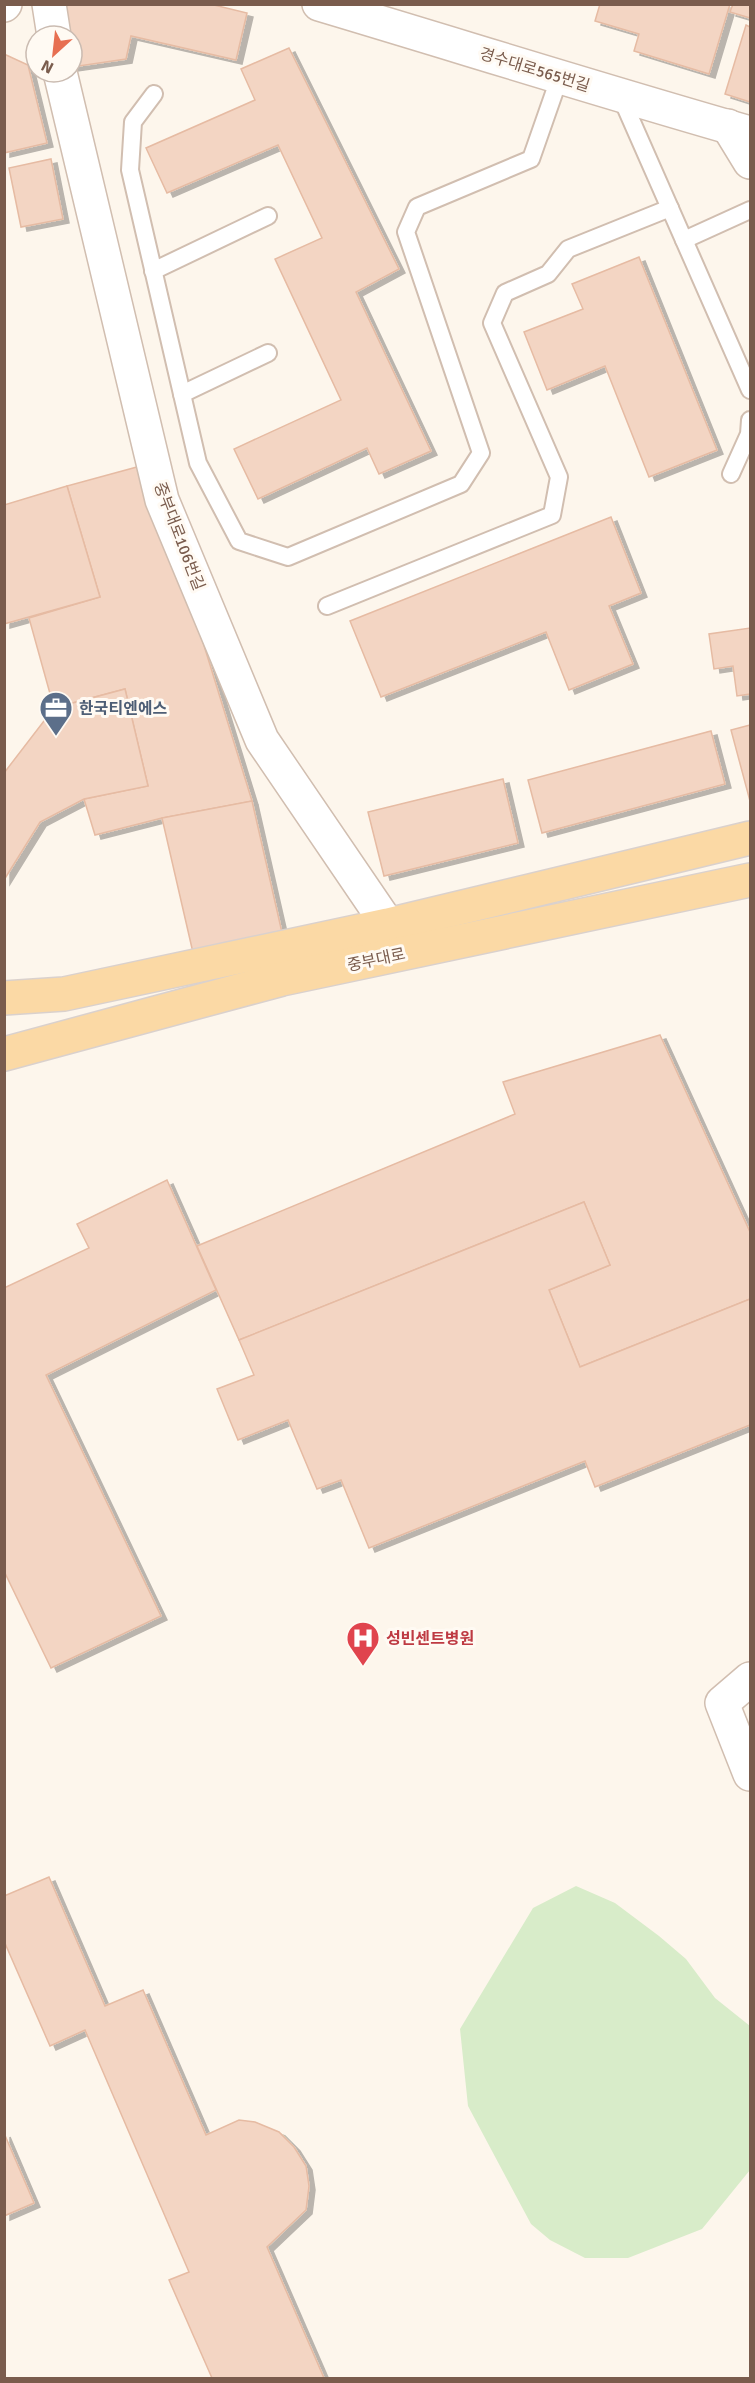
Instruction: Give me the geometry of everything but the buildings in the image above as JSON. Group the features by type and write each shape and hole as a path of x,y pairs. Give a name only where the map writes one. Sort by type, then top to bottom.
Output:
{"main road":[{"name":"중부대로","path":"4,998 64,994 388,925 750,838"},
{"name":"중부대로","path":"4,1053 282,979 750,880"}],"street":[{"path":"49,4 52,24"},
{"name":"경수대로565번길","path":"319,4 560,76 621,97 739,130"},
{"name":"중부대로106번길","path":"63,84 162,500 262,740 388,925"},
{"path":"739,130 750,162"},
{"path":"750,1679 722,1703 750,1774"}],"lane":[{"path":"154,94 133,122 130,171 198,463 239,541 288,557 461,484 482,453 406,232 417,207 531,159 560,76"},
{"path":"621,97 750,390"},
{"path":"327,606 552,515 559,477 492,324 505,293 548,274 568,249 670,208"},
{"path":"684,240 750,210"},
{"path":"153,271 268,216"},
{"path":"182,394 268,353"},
{"path":"731,474 749,434 750,420"}],"green space":[{"path":"576,1886 615,1903 659,1936 686,1959 715,1998 750,2026 750,2170 702,2229 628,2258 585,2258 550,2240 531,2224 468,2106 460,2029 533,1908"}],"place":[{"name":"한국티엔에스","path":"56,737"},
{"name":"성빈센트병원","path":"363,1667"}]}
